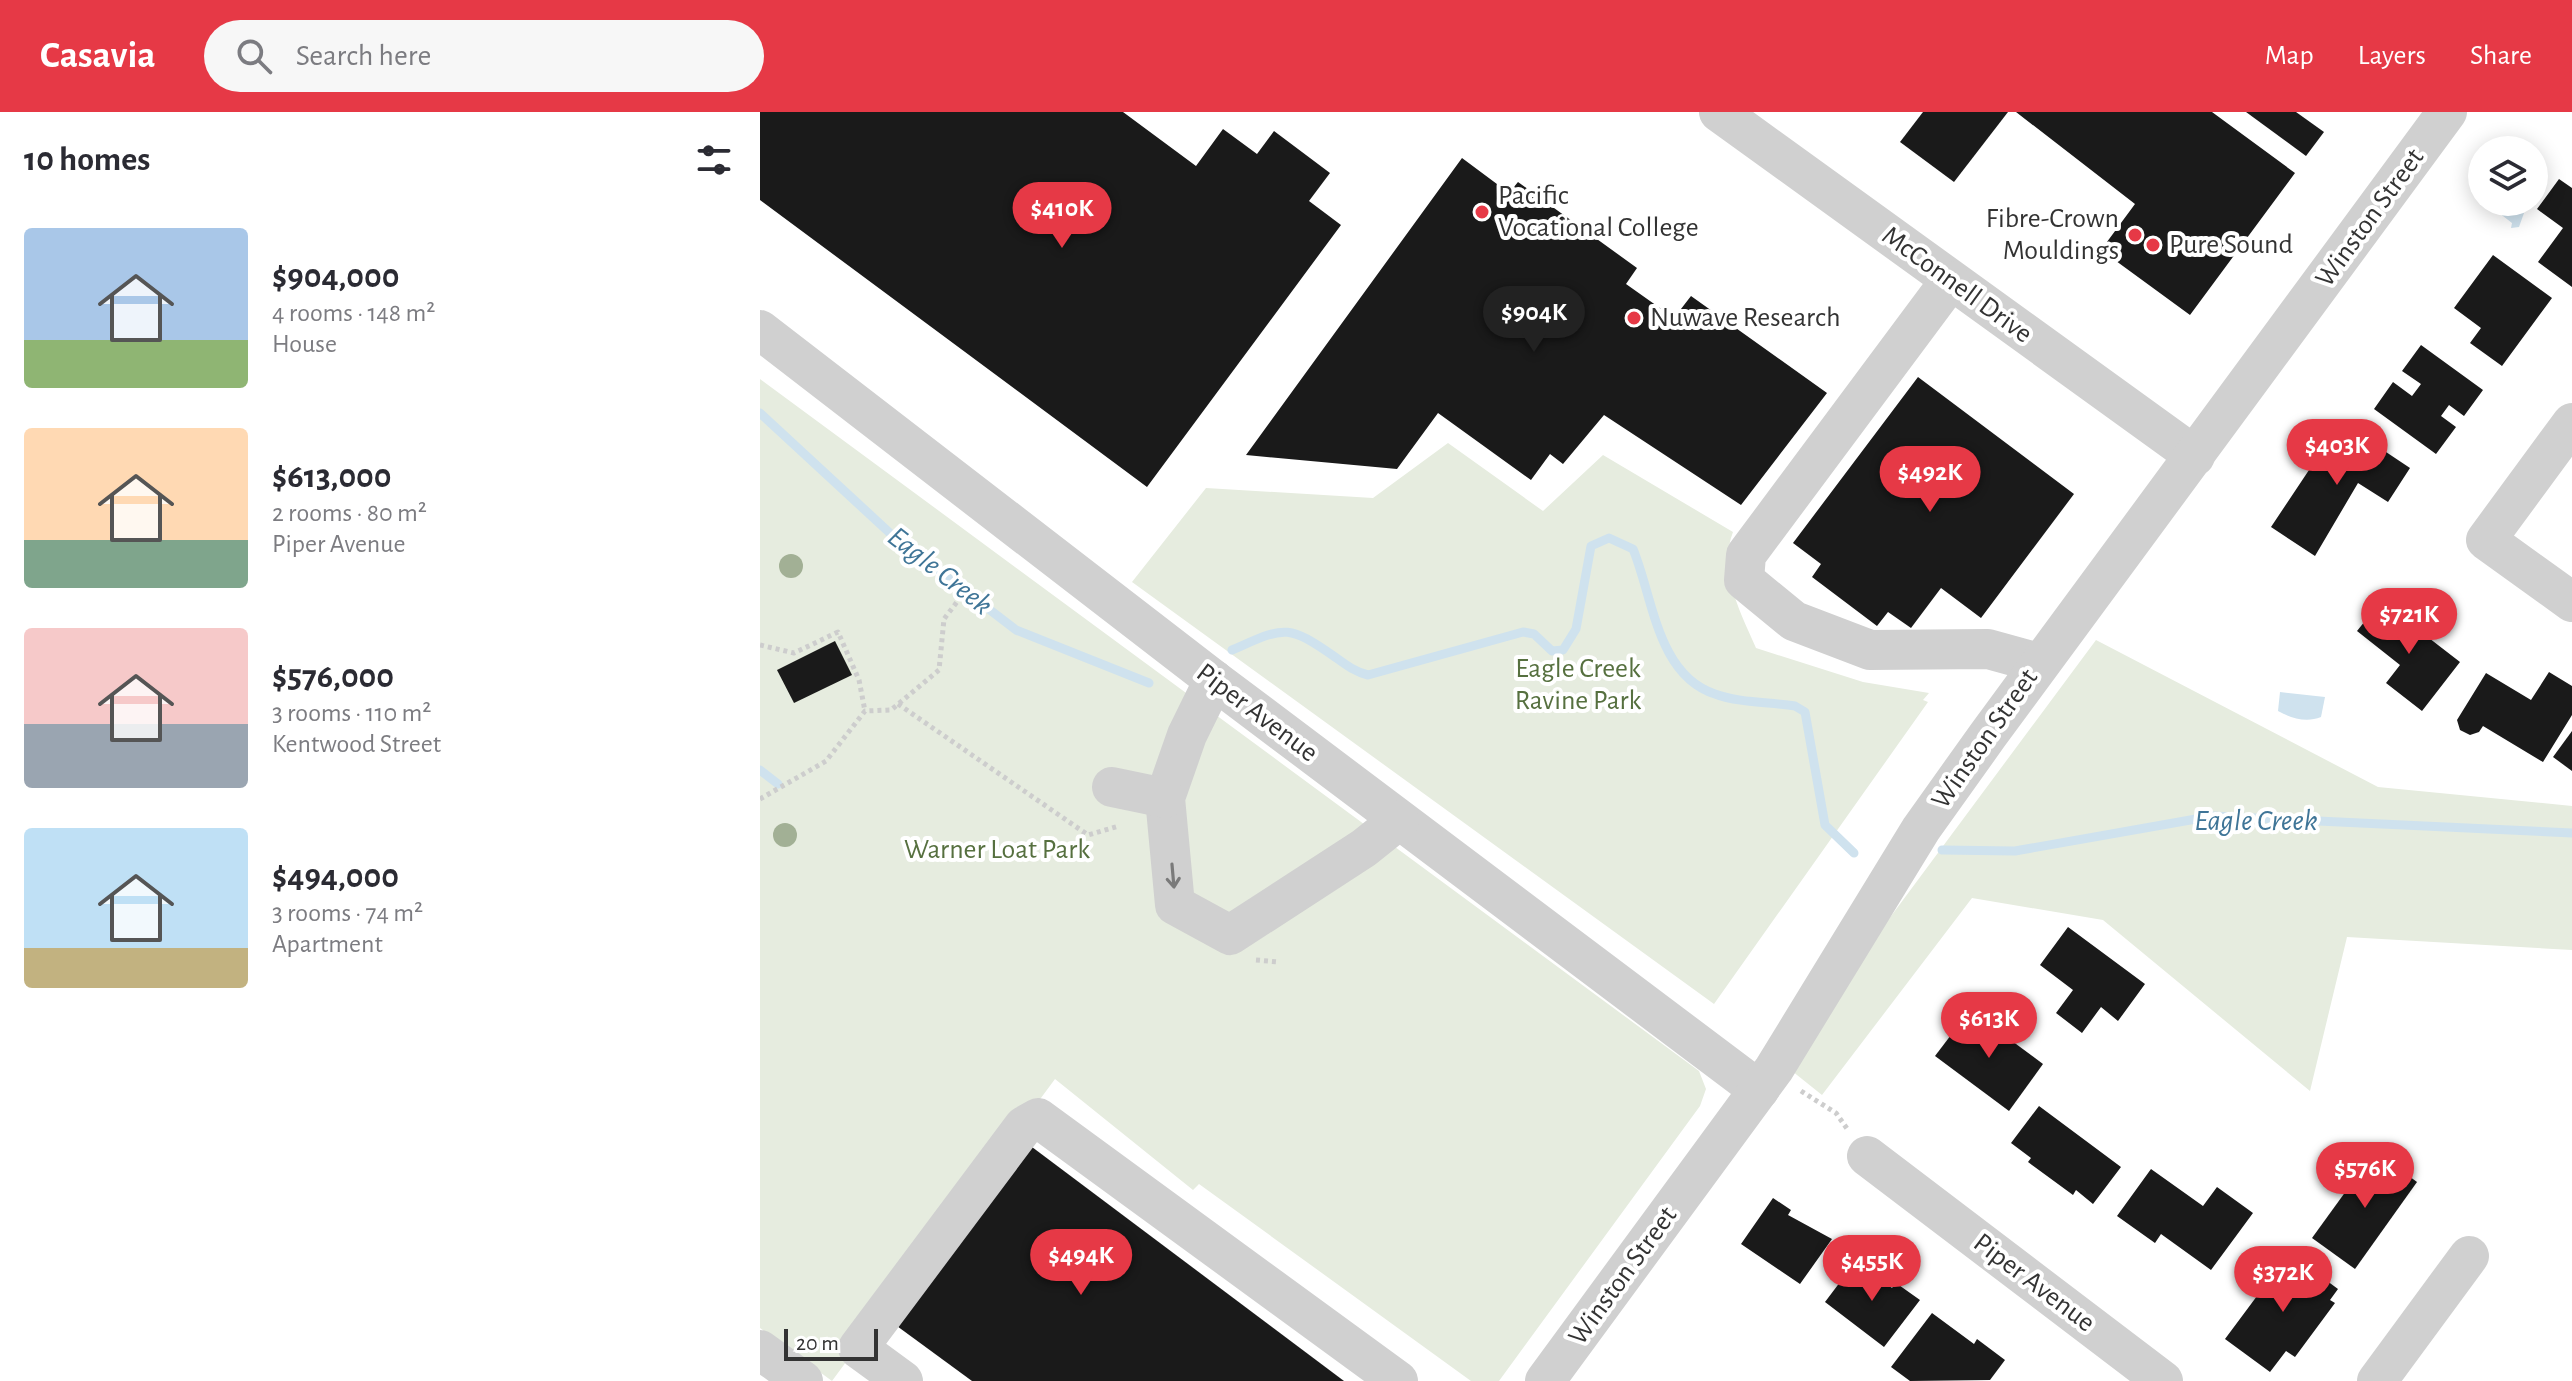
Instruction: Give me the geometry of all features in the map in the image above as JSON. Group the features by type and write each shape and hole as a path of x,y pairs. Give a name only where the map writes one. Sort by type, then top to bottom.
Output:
{"street":[{"name":"McConnell Drive","path":"1719,112 2195,456"},
{"name":"Winston Street","path":"1545,1381 1759,1090 1921,829 2039,663 2447,112"},
{"path":"1950,281 1746,555 1744,580 1794,621 1870,650 1988,649 2039,663"},
{"name":"Piper Avenue","path":"760,330 1214,680 1759,1090"},
{"path":"2572,423 2486,540 2572,602"},
{"path":"1214,680 1187,735 1165,798 1175,905 1230,935 1364,848 1399,820"},
{"path":"1112,787 1165,798"},
{"path":"903,1381 858,1348 1024,1126 1038,1118 1398,1381"},
{"name":"Piper Avenue","path":"1867,1156 2163,1381"},
{"path":"2377,1381 2469,1256"},
{"path":"760,1350 803,1381"}],"path":[{"path":"865,711 891,710 939,670 944,619 960,598"},
{"path":"760,645 794,653 838,632 859,680 865,711 826,761 760,799"},
{"path":"898,704 1088,835 1128,823"},
{"path":"1249,958 1267,963 1279,962"},
{"path":"1799,1090 1836,1113 1867,1156"}],"green space":[{"name":"Warner Loat Park","path":"760,379 1699,1071 1706,1089 1700,1106 1499,1381 1471,1381 1199,1184 1193,1190 1055,1079 832,1381 760,1328"},
{"name":"Eagle Creek Ravine Park","path":"1448,443 1543,511 1603,455 1733,532 1729,547 1729,576 1756,648 1863,682 1929,693 1923,700 1928,702 1714,1004 1132,582 1206,488 1373,498"},
{"path":"2096,640 2378,787 2572,806 2572,950 2347,937 2310,1091 2103,920 1972,898 1822,1095 1782,1063"}],"water":[{"path":"2503,216 2523,216 2519,227 2511,228 2512,223"},
{"path":"2280,692 2325,697 2321,717 2299,719 2278,711"}],"building":[{"path":"760,112 1123,112 1196,166 1223,129 1257,154 1274,131 1330,173 1309,201 1341,225 1147,487 760,200"},
{"path":"1923,112 2008,112 1954,182 1900,142"},
{"path":"2016,112 2212,112 2295,173 2190,315 2101,250 2135,204"},
{"path":"2246,112 2296,112 2324,132 2306,156"},
{"path":"1462,158 1509,193 1518,182 1637,268 1626,284 1674,318 1691,296 1827,393 1741,505 1604,415 1563,464 1550,454 1531,480 1438,413 1397,469 1246,455"},
{"path":"2559,179 2572,188 2572,287 2538,262 2563,228 2547,216 2548,194"},
{"path":"2493,255 2552,298 2502,366 2470,343 2481,328 2454,308"},
{"path":"2421,345 2483,390 2464,416 2449,405 2441,416 2456,427 2436,454 2374,409 2393,382 2412,396 2421,384 2402,371"},
{"path":"1918,377 2074,494 1981,618 1941,588 1911,628 1888,612 1877,626 1812,577 1821,564 1793,543"},
{"path":"2341,422 2410,468 2388,502 2358,483 2315,556 2271,527"},
{"path":"2381,601 2460,662 2422,711 2386,683 2400,665 2357,631"},
{"path":"835,641 852,675 794,703 777,670"},
{"path":"2549,672 2572,686 2572,715 2543,762 2483,726 2479,732 2470,735 2460,730 2457,720 2486,673 2531,700"},
{"path":"2572,731 2572,771 2553,757"},
{"path":"2068,927 2145,984 2118,1021 2101,1007 2082,1033 2056,1013 2073,990 2040,965"},
{"path":"1970,1010 2043,1064 2009,1111 1935,1056"},
{"path":"2039,1106 2121,1167 2093,1204 2076,1190 2073,1195 2028,1162 2031,1158 2011,1143"},
{"path":"1024,1141 1344,1381 972,1381 886,1318"},
{"path":"2375,1151 2417,1182 2355,1269 2312,1238"},
{"path":"2151,1169 2203,1206 2217,1187 2253,1213 2211,1270 2161,1234 2155,1243 2117,1216"},
{"path":"1773,1198 1791,1210 1788,1215 1832,1239 1800,1284 1741,1244"},
{"path":"2289,1253 2338,1289 2330,1300 2335,1303 2295,1357 2286,1351 2270,1372 2225,1339"},
{"path":"1856,1261 1892,1288 1896,1283 1920,1300 1884,1347 1825,1302"},
{"path":"1932,1313 1974,1344 1977,1339 2005,1360 1990,1380 1910,1381 1891,1367"}],"waterway":[{"name":"Eagle Creek","path":"760,413 892,535 1016,630 1149,683"},
{"name":"Eagle Creek","path":"1232,650 1285,632 1306,638 1351,668 1368,675 1523,632 1534,634 1552,651 1563,650 1576,629 1591,546 1609,538 1633,549 1652,611 1669,652 1681,670 1696,684 1724,697 1795,706 1805,712 1825,825 1854,853"},
{"path":"760,770 778,784"},
{"name":"Eagle Creek","path":"1942,850 2015,851 2213,816 2572,833"}],"place":[{"name":"Pacific Vocational College","path":"1482,212"},
{"name":"Fibre-Crown Mouldings","path":"2135,235"},
{"name":"Pure Sound","path":"2153,245"},
{"name":"Nuwave Research","path":"1634,318"}]}
